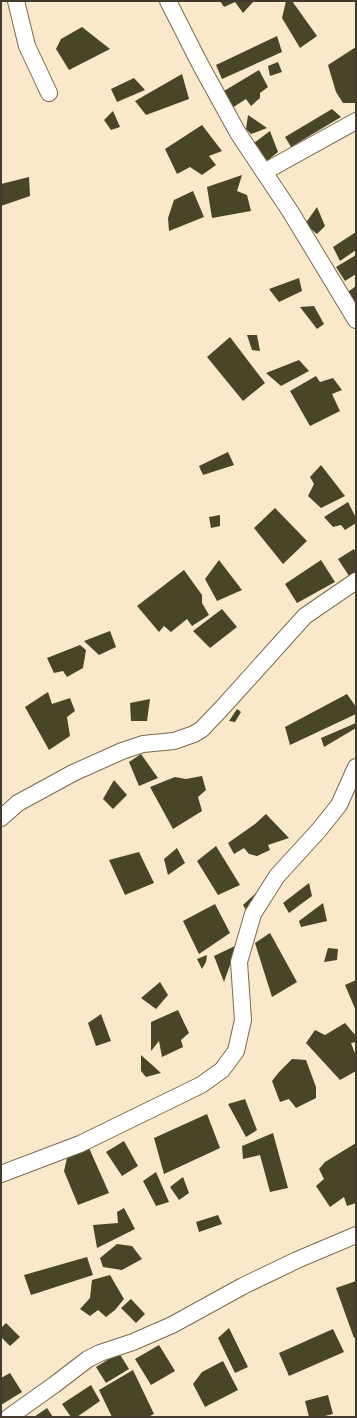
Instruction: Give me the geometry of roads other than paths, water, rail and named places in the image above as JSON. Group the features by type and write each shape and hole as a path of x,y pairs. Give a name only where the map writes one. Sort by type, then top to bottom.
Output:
{"street":[{"path":"16,1 27,46 49,93"},
{"path":"168,1 200,64 238,133 290,211 356,320"},
{"path":"264,172 356,121"},
{"path":"1,818 18,803 41,789 122,751 143,744 174,741 194,734 202,729 305,616 356,581"},
{"path":"1,1174 80,1144 201,1085 222,1070 236,1051 244,1020 239,962 253,914 276,876 319,830 339,805 356,767"},
{"path":"10,1417 88,1359 172,1325 243,1286 297,1260 356,1235"}]}
